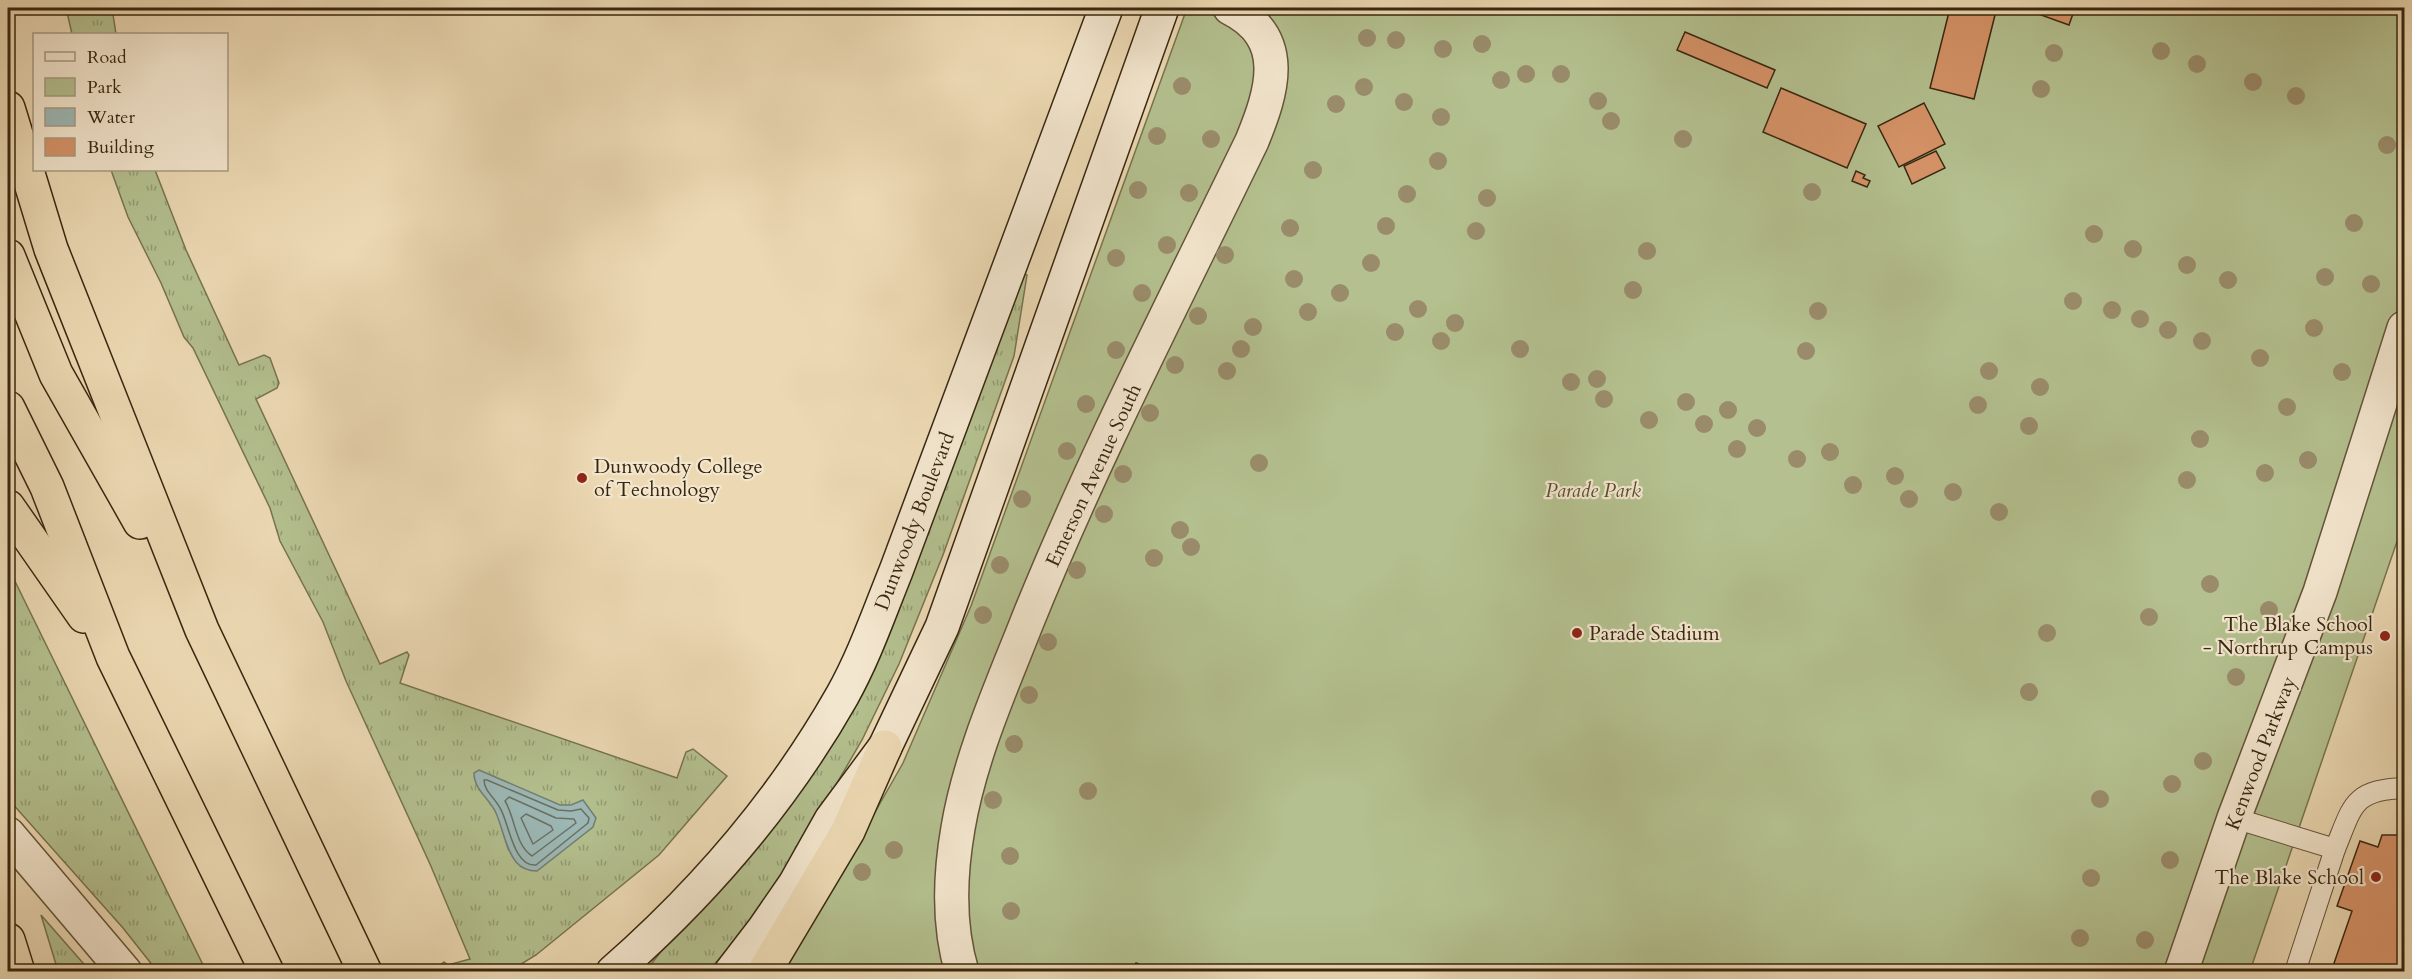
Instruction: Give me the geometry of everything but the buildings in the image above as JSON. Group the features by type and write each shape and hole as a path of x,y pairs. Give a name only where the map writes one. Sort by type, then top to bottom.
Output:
{"highway":[{"path":"8,108 51,249 202,630 365,972"},
{"path":"8,256 56,375 202,630"},
{"path":"8,408 47,487 113,657 267,972"},
{"path":"8,507 113,657"},
{"path":"764,972 848,831 885,747"},
{"path":"8,940 18,972"}],"main road":[{"name":"Dunwoody Boulevard","path":"613,972 645,944 728,857 781,790 843,695 900,560 1106,8"},
{"path":"730,972 764,929 795,884 831,820 885,747 942,627 1162,8"},
{"name":"Emerson Avenue South","path":"962,972 952,914 954,859 966,795 991,716 1049,568 1081,495 1252,141 1265,109 1271,86 1272,66 1269,54 1256,27 1247,18 1230,8"},
{"name":"Kenwood Parkway","path":"2181,972 2234,818 2320,592 2404,328"},
{"path":"8,834 125,972"}],"lane":[{"path":"2295,972 2335,849 2355,803 2372,792 2404,788"},
{"path":"2234,818 2335,849"}],"green space":[{"path":"66,8 112,8 116,33 72,33"},
{"name":"Parade Park","path":"1187,8 2404,8 2404,521 2250,971 784,972 903,763 971,606"},
{"path":"111,171 155,171 186,250 239,365 264,355 270,358 279,383 277,388 256,399 380,664 407,652 409,655 400,683 677,778 686,752 693,749 727,776 659,855 536,955 510,971 433,971 444,962 448,965 470,959 430,864 346,681 323,622 280,541 270,508 193,348 184,337 161,283 128,217"},
{"path":"1019,271 1027,275 1014,356 943,555 899,664 862,740 795,855 733,944 708,971 645,972 688,917 763,838"},
{"path":"8,567 206,971 157,971 123,928 10,801 8,790"},
{"path":"41,915 90,971 58,971"}],"water":[{"path":"479,770 560,805 571,805 583,800 596,818 593,827 537,871 528,870 512,857 496,813 479,789 475,779 474,773"}],"place":[{"name":"Dunwoody College of Technology","path":"582,478"},
{"name":"Parade Stadium","path":"1577,633"},
{"name":"The Blake School - Northrup Campus","path":"2385,636"},
{"name":"The Blake School","path":"2376,877"}]}
